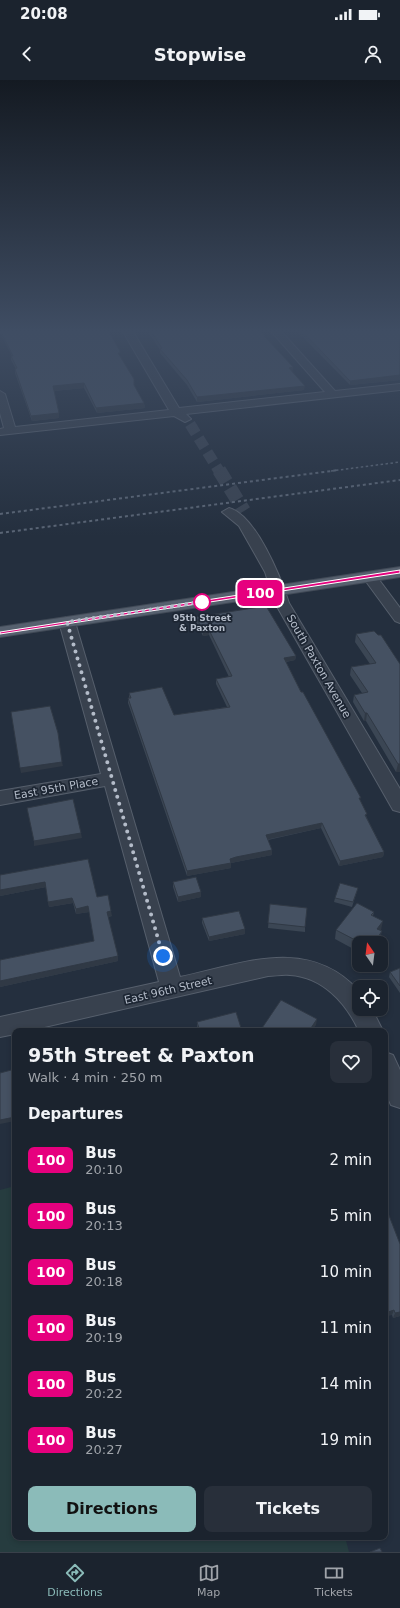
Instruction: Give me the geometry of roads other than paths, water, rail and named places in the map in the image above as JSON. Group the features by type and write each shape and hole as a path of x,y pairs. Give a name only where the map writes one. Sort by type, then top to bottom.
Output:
{"main road":[{"path":"0,632 400,572"}],"street":[{"path":"1,399 6,432 299,399"},
{"path":"168,399 176,412 190,424"},
{"path":"176,412 177,425"},
{"name":"South Paxton Avenue","path":"229,512 244,517 272,572 282,603 400,805"},
{"path":"369,576 400,618"},
{"path":"67,622 172,989"},
{"name":"East 95th Place","path":"0,798 112,778"},
{"name":"East 96th Street","path":"0,1027 268,967 292,966 310,970 335,981 352,998"},
{"name":"East 96th Street","path":"363,1016 369,1028"},
{"path":"388,1071 400,1097"}],"tunnel":[{"path":"190,424 219,471"},
{"path":"219,470 244,511"}],"railway":[{"path":"331,471 400,462"},
{"path":"0,514 339,470"},
{"path":"0,533 400,480"}],"place":[{"name":"95th Street & Paxton","path":"202,602"}]}
